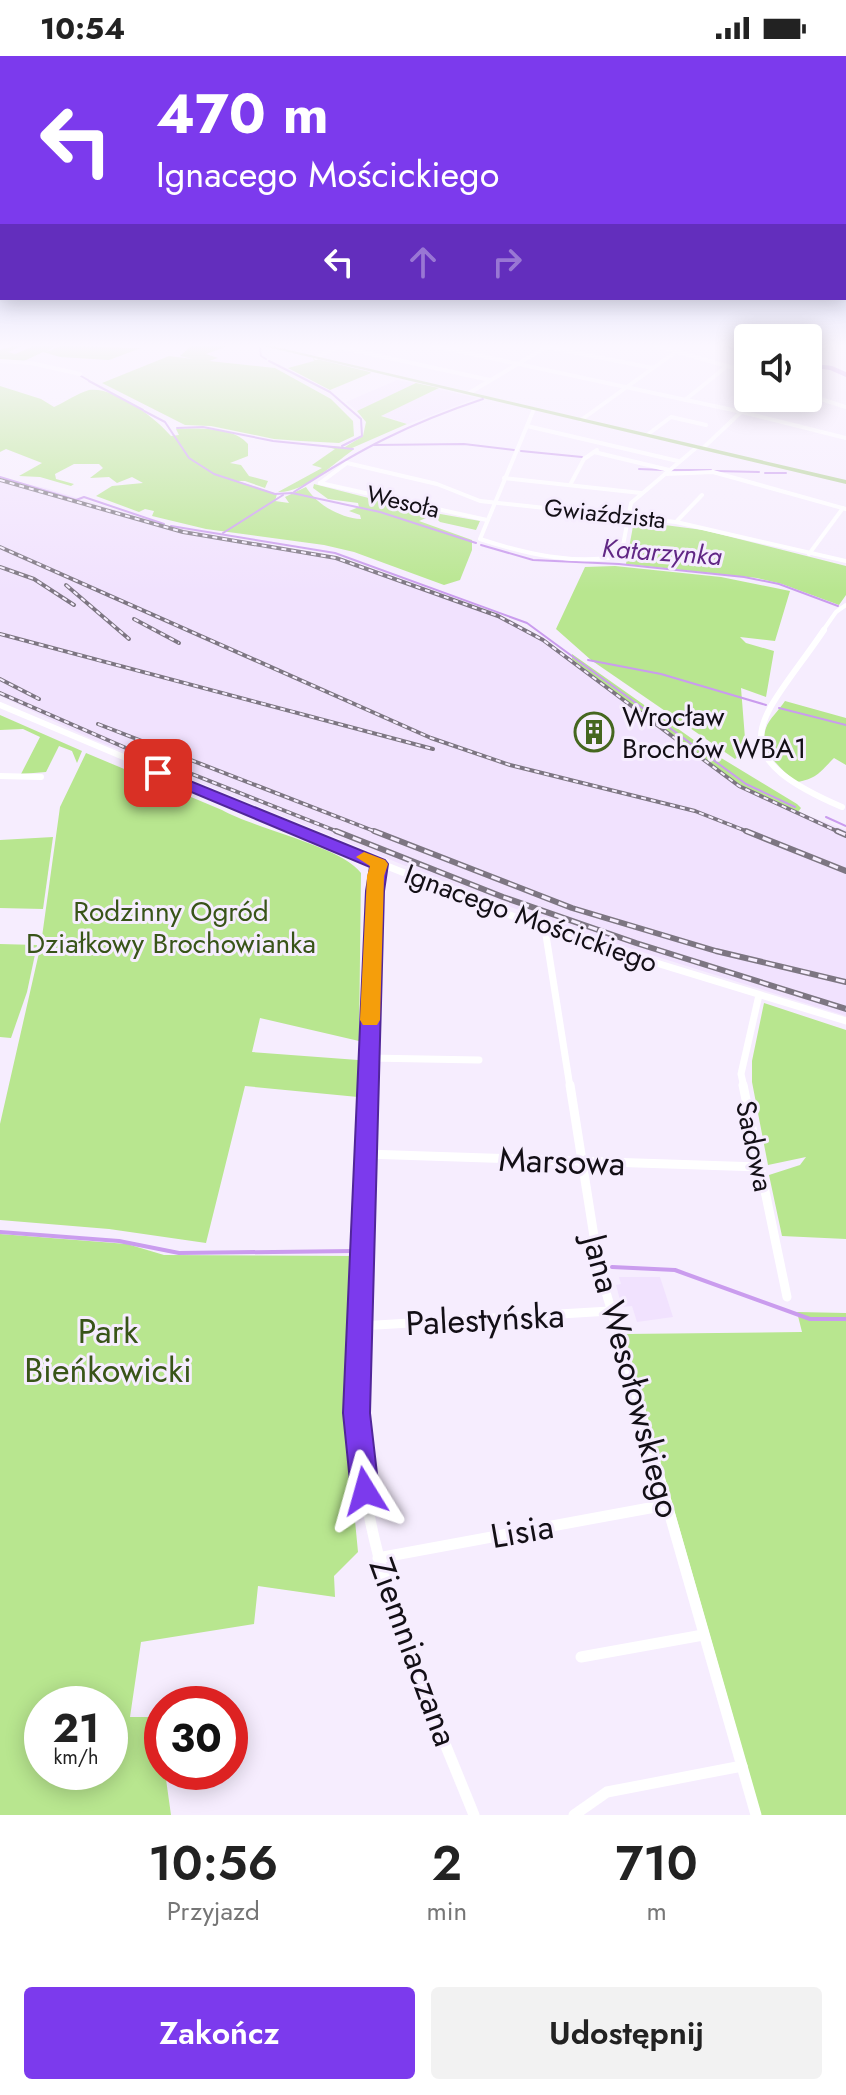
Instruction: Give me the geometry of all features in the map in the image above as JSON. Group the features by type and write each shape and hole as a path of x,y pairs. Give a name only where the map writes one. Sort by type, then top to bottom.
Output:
{"main road":[{"path":"617,428 846,482"}],"street":[{"path":"526,428 480,539 532,555 599,559 621,556 631,503 678,461 700,448 723,428"},
{"path":"536,428 678,461"},
{"path":"647,435 656,428"},
{"path":"806,428 846,438"},
{"path":"570,485 584,459 605,444"},
{"path":"594,452 667,472 713,472 844,508 809,554"},
{"name":"Gwiaździsta","path":"320,483 347,463 430,482 478,500 676,522 846,561"},
{"path":"504,478 641,493"},
{"name":"Wesoła","path":"320,483 487,520"},
{"path":"676,522 702,495"},
{"path":"842,807 784,777 769,762 758,737 767,715 836,612 845,606"},
{"name":"Ignacego Mościckiego","path":"0,705 379,864 545,929 846,1021"},
{"path":"0,776 41,777"},
{"name":"Ziemniaczana","path":"379,864 376,876 365,1154 358,1436 378,1558 400,1627 474,1815"},
{"name":"Jana Wesołowskiego","path":"545,929 599,1268 756,1815"},
{"name":"Sadowa","path":"759,995 741,1074 787,1297"},
{"path":"369,1058 479,1060"},
{"name":"Marsowa","path":"365,1154 760,1167"},
{"name":"Palestyńska","path":"360,1326 610,1311"},
{"name":"Lisia","path":"378,1558 666,1505"},
{"path":"581,1657 703,1635"},
{"path":"574,1815 607,1792 742,1766"}],"shaded area":[{"path":"0,478 46,488 171,527 339,557 502,616 545,639 741,785 774,803 846,830 846,1016 578,932 465,890 92,739 0,696"},
{"path":"619,1277 660,1277 673,1317 637,1322 632,1306 622,1307 616,1285 621,1284"}],"green space":[{"path":"0,428 163,428 171,436 179,435 176,429 215,430 234,434 248,444 248,456 230,463 241,465 249,476 268,481 265,488 237,481 277,494 275,501 289,503 285,497 306,487 329,509 361,519 360,515 349,511 359,507 358,503 328,499 313,488 314,484 431,514 429,512 480,521 476,530 440,522 433,515 419,521 472,540 472,550 460,580 444,585 354,552 206,529 152,516 154,511 145,509 139,512 96,496 112,486 143,483 132,477 117,483 109,477 90,478 103,468 99,464 74,464 55,474 56,479 74,484 71,486 40,477 19,476 42,463 6,449 0,452"},
{"path":"221,428 353,428 354,436 339,443 274,439"},
{"path":"365,428 398,428 352,448 308,483 278,492 322,468 312,465 335,449 323,446 345,447 363,436"},
{"path":"634,521 703,530 846,566 846,595 839,605 757,578 626,564"},
{"path":"615,566 721,577 790,591 775,641 740,637 746,643 774,651 766,697 741,688 746,751 735,759 591,660 556,629 585,567"},
{"path":"572,654 708,750 801,808 798,812 769,800 710,765 572,659"},
{"path":"785,701 846,718 846,765 834,758 814,777 797,782 778,766 768,752 764,736 767,725"},
{"path":"0,715 82,751 77,763 72,751 59,746 46,772 21,774 40,737 23,729 0,730"},
{"name":"Rodzinny Ogród Działkowy Brochowianka","path":"86,753 236,817 317,846 351,864 361,873 359,1041 260,1018 252,1052 358,1060 358,1097 245,1086 206,1243 109,1229 0,1220 0,1124 41,944 60,807"},
{"path":"53,837 43,909 0,908 0,840"},
{"path":"0,944 37,945 27,992 11,1038 0,1037"},
{"path":"764,1003 846,1030 846,1239 782,1236 769,1175 800,1165 806,1157 768,1165 752,1082 752,1061"},
{"name":"Park Bieńkowicki","path":"0,1234 127,1244 164,1255 354,1256 347,1437 358,1552 334,1576 335,1597 258,1586 254,1624 141,1642 130,1717 144,1717 144,1790 168,1790 171,1815 0,1815"},
{"path":"797,1312 846,1313 846,1815 761,1815 624,1334 802,1332"}],"waterway":[{"name":"Katarzynka","path":"169,428 189,458 214,474 275,494 292,493 380,512 476,543"},
{"name":"Katarzynka","path":"208,428 273,441 353,449"},
{"name":"Katarzynka","path":"342,446 362,436 362,428"},
{"path":"374,445 409,428"},
{"path":"374,445 464,444 514,450"},
{"path":"294,492 374,445"},
{"path":"521,451 582,457"},
{"path":"639,469 664,470"},
{"path":"671,470 711,470"},
{"path":"715,471 759,472"},
{"path":"765,473 786,473"},
{"path":"0,477 76,500 84,497 164,524"},
{"path":"223,533 283,495"},
{"path":"171,526 335,553 527,623 746,784 795,807"},
{"name":"Katarzynka","path":"481,545 533,560 619,564 744,577 779,584 838,606"},
{"path":"588,660 661,674 766,705"},
{"path":"779,708 846,725"},
{"path":"826,817 846,826"},
{"path":"0,1232 119,1241 179,1253 353,1251"},
{"path":"612,1267 675,1270 810,1319 846,1319"}],"railway":[{"path":"0,480 183,532 336,558 498,616 543,640 739,786 841,833"},
{"path":"0,547 431,738 510,765 695,811 751,833"},
{"path":"0,567 34,579 74,605"},
{"path":"66,585 129,639"},
{"path":"134,619 179,643"},
{"path":"0,634 433,749"},
{"path":"0,679 39,699"},
{"path":"0,693 126,748 341,833"},
{"path":"98,724 379,833"},
{"path":"336,831 503,897 636,943 846,1009"},
{"path":"374,831 572,908 716,951 846,982"},
{"path":"746,831 751,833"},
{"path":"837,831 846,835"},
{"path":"751,833 846,871"}],"slow traffic":[{"path":"364,857 379,864 376,870 370,1020"}],"place":[{"name":"Wrocław Brochów WBA1","path":"594,732"}],"route":[{"path":"158,773 379,864 375,891 357,1413 365,1491"}]}
